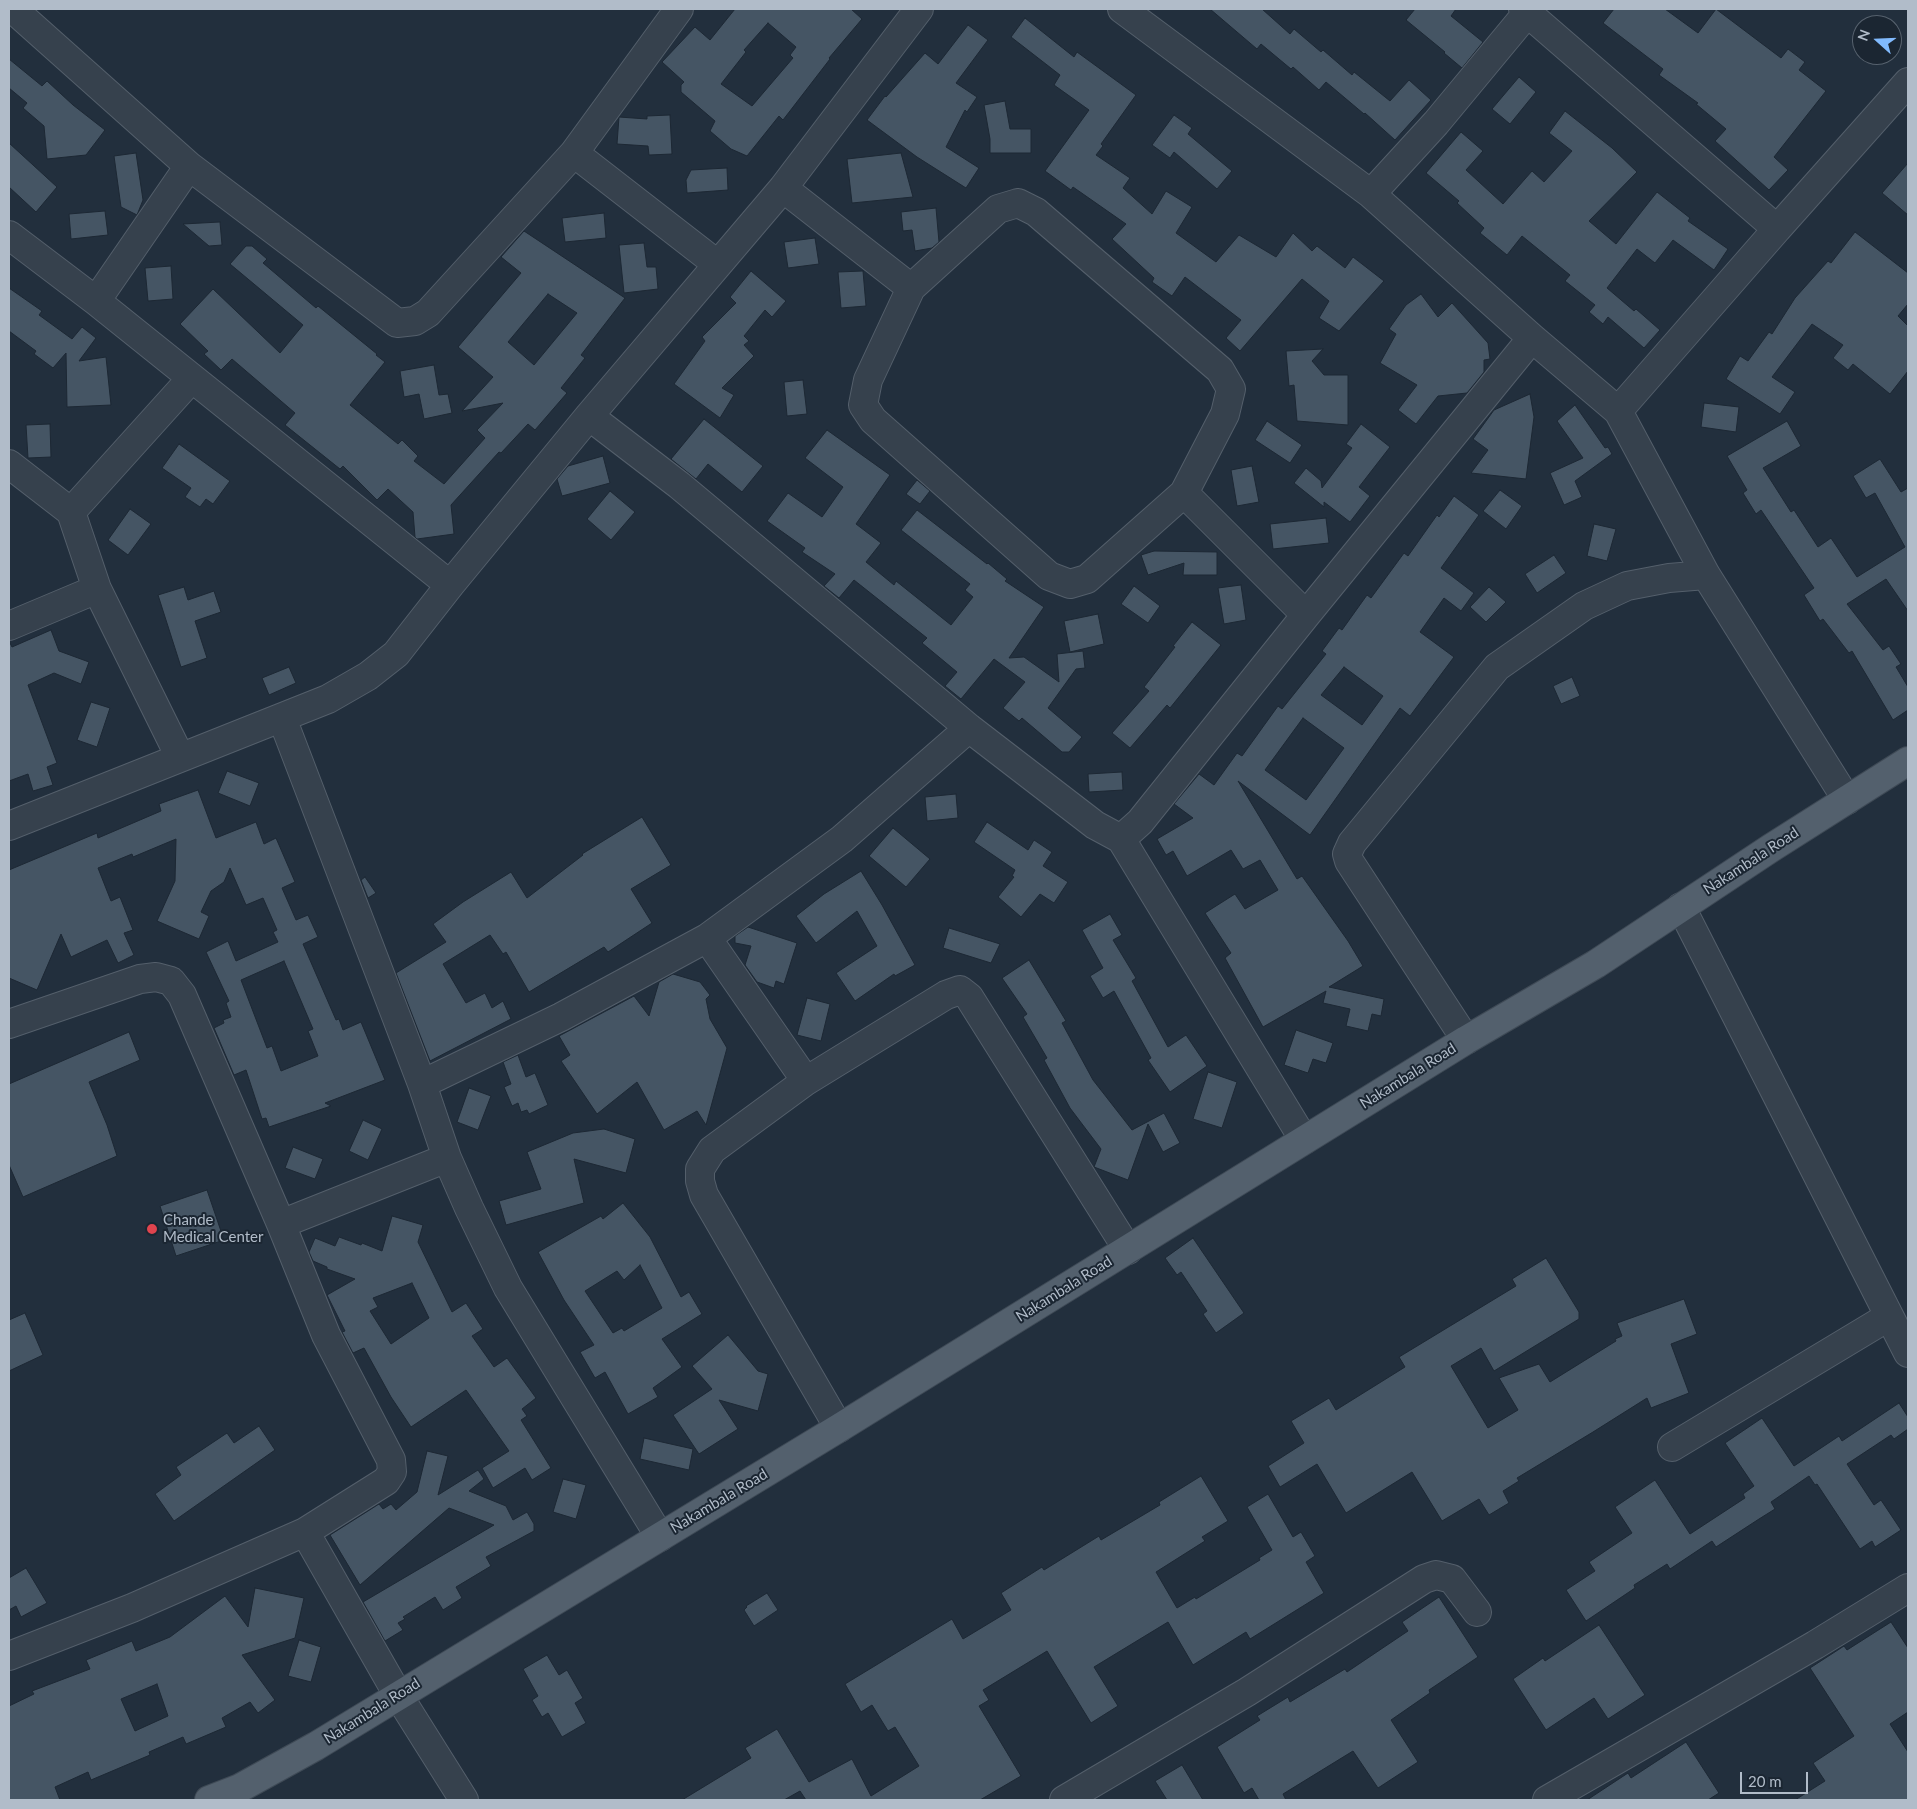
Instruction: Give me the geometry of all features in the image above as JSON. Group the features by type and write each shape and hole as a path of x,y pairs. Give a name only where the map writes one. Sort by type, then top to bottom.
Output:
{"main road":[{"name":"Nakambala Road","path":"209,1800 240,1788 316,1746 839,1428 1466,1040 1596,964 1680,907 1908,761"}],"street":[{"path":"13,9 189,166 397,323 415,321 428,313 574,153 679,9"},
{"path":"9,826 328,699 375,670 396,654 450,585 589,416 783,188 919,9"},
{"path":"1122,9 1371,194 1532,338 1618,410 1706,575 1847,800"},
{"path":"1371,194 1436,123 1526,11 1777,229"},
{"path":"1618,410 1777,229 1907,87"},
{"path":"574,153 717,264"},
{"path":"96,301 189,166"},
{"path":"783,188 911,288"},
{"path":"1018,203 1036,212 1220,370 1230,389 1225,414 1184,493 1087,579 1070,584 1049,576 873,420 863,405 868,380 911,288 998,209 1018,203"},
{"path":"9,235 96,301 450,585"},
{"path":"1121,839 1140,822 1306,614 1532,338"},
{"path":"71,512 191,378"},
{"path":"589,416 678,485 969,728 1095,825 1121,839 1304,1140"},
{"path":"9,464 71,512 97,589 180,757"},
{"path":"1184,493 1306,614"},
{"path":"1466,1040 1349,861 1347,854 1352,843 1497,667 1584,606 1627,586 1669,578 1706,575"},
{"path":"9,626 97,589"},
{"path":"282,718 422,1084 447,1158 469,1208 508,1288 660,1537"},
{"path":"422,1084 561,1017 707,938 842,839 969,728"},
{"path":"1680,907 1908,1353"},
{"path":"707,938 806,1081"},
{"path":"9,1024 140,979 156,977 171,980 182,995 281,1224 326,1335 391,1460 392,1472 386,1481 305,1532 132,1608 9,1656"},
{"path":"839,1428 704,1194 700,1181 700,1169 712,1150 806,1081 946,995 960,990 969,997 1128,1250"},
{"path":"281,1224 447,1158"},
{"path":"1672,1447 1888,1316"},
{"path":"305,1532 398,1695 464,1800"},
{"path":"1064,1800 1247,1692 1424,1579 1436,1575 1452,1579 1477,1612"},
{"path":"1547,1800 1815,1645 1908,1588"}],"building":[{"path":"735,9 851,9 862,19 829,58 783,120 779,116 747,156 731,149 710,131 715,121 681,92 681,85 684,82 662,62 695,27 710,40","holes":["768,23 796,47 790,55 793,58 752,106 721,84 746,52 744,50"]},
{"path":"1210,9 1262,9 1290,34 1294,29 1321,52 1323,50 1352,75 1354,72 1390,101 1409,80 1431,100 1395,140 1326,82 1319,90 1293,67 1291,69 1261,44 1257,49"},
{"path":"1415,9 1456,9 1451,16 1483,42 1462,68 1406,20"},
{"path":"1614,9 1665,9 1698,33 1716,9 1781,58 1788,49 1805,62 1799,70 1826,91 1774,157 1788,170 1769,190 1715,141 1726,129 1696,104 1698,103 1659,75 1663,69 1603,23"},
{"path":"1025,18 1074,57 1077,52 1136,95 1101,144 1103,146 1096,155 1130,178 1123,188 1152,214 1166,191 1192,207 1176,233 1216,262 1239,235 1276,257 1293,233 1312,251 1317,246 1345,268 1353,257 1384,281 1339,331 1319,318 1329,301 1302,279 1240,351 1226,338 1241,320 1185,277 1172,296 1152,282 1154,278 1112,239 1126,224 1073,187 1071,190 1045,171 1089,110 1054,85 1060,75 1011,37"},
{"path":"968,25 988,40 956,83 977,97 967,112 965,110 946,147 979,168 966,188 917,157 867,120 885,96 925,53 938,64"},
{"path":"9,59 42,86 47,81 73,105 105,130 86,155 47,159 44,126 23,108 27,103 9,88"},
{"path":"1519,77 1536,92 1510,124 1492,109"},
{"path":"1005,101 1010,129 1031,129 1031,153 990,153 990,139 984,105"},
{"path":"1565,111 1612,148 1637,172 1589,221 1616,244 1657,192 1690,218 1688,221 1728,249 1714,270 1673,240 1655,263 1637,249 1607,288 1634,311 1636,309 1660,330 1644,348 1608,317 1603,324 1589,312 1595,305 1565,281 1570,275 1522,236 1507,255 1480,233 1484,228 1457,203 1459,201 1426,173 1461,132 1483,151 1466,170 1503,204 1532,171 1544,182 1572,151 1549,133"},
{"path":"670,115 672,154 649,155 648,146 617,144 619,117 647,119 647,116"},
{"path":"1174,115 1192,128 1188,134 1232,171 1217,189 1174,152 1170,158 1152,145"},
{"path":"9,143 57,187 36,212 9,187"},
{"path":"136,153 143,200 137,215 121,207 114,156"},
{"path":"901,153 913,197 852,203 847,159"},
{"path":"1908,163 1908,215 1882,193"},
{"path":"727,168 728,190 687,193 686,180 691,170"},
{"path":"936,208 939,242 932,248 915,251 912,230 903,231 901,212"},
{"path":"105,211 108,235 71,239 69,214"},
{"path":"604,213 606,238 565,242 562,218"},
{"path":"220,222 222,245 209,246 183,224"},
{"path":"524,231 625,298 581,355 585,358 561,388 567,393 535,430 528,424 501,453 499,452 451,505 454,534 417,539 415,537 413,512 388,489 377,500 343,466 340,469 285,425 295,413 232,359 221,370 204,354 208,351 180,324 213,289 280,353 303,325 230,264 246,246 252,246 267,259 263,263 316,308 318,306 385,362 350,405 398,444 402,440 418,456 414,461 444,484 485,438 477,430 503,403 462,411 493,377 458,347 521,273 501,257","holes":["548,294 577,313 534,365 508,342"]},
{"path":"1855,232 1908,273 1908,304 1898,316 1908,326 1908,371 1890,394 1853,364 1848,370 1833,358 1843,345 1812,324 1772,377 1795,392 1780,414 1726,379 1740,356 1748,361 1769,332 1772,334 1795,298 1828,261 1831,263"},
{"path":"815,238 819,264 788,268 784,242"},
{"path":"644,243 647,267 656,267 658,289 624,293 619,245"},
{"path":"171,266 173,299 148,301 145,268"},
{"path":"751,271 786,301 772,317 765,310 744,336 749,341 744,345 754,356 722,388 734,395 720,418 674,384 705,341 702,337 736,303 730,297"},
{"path":"863,271 866,306 841,308 838,272"},
{"path":"9,288 42,311 39,315 72,339 82,327 96,338 79,361 106,357 111,405 67,407 66,353 53,368 34,354 36,351 9,331"},
{"path":"1421,294 1438,317 1452,303 1488,343 1490,359 1484,360 1484,372 1467,393 1438,396 1416,424 1398,410 1417,385 1380,363 1396,334 1389,329 1406,305"},
{"path":"1323,349 1312,361 1324,375 1348,375 1348,425 1297,421 1294,385 1289,386 1286,351"},
{"path":"434,365 439,395 448,394 452,413 424,419 419,394 404,397 400,371"},
{"path":"803,380 807,414 787,416 784,382"},
{"path":"1530,394 1534,417 1526,479 1471,473 1488,450 1473,439 1494,410"},
{"path":"1704,403 1739,407 1736,432 1701,427"},
{"path":"1575,405 1605,448 1608,447 1612,454 1575,481 1582,497 1564,505 1550,473 1583,458 1557,421"},
{"path":"704,419 763,466 742,492 708,464 696,479 671,459"},
{"path":"1267,421 1302,445 1290,463 1255,440"},
{"path":"1787,421 1801,446 1763,468 1791,512 1794,510 1818,547 1831,538 1857,577 1905,547 1875,493 1866,498 1853,476 1880,459 1901,492 1908,488 1908,611 1886,579 1847,604 1883,650 1889,646 1901,664 1896,667 1908,687 1908,710 1893,720 1852,651 1849,653 1823,619 1820,621 1804,595 1814,588 1761,510 1756,514 1743,493 1747,490 1727,456"},
{"path":"50,424 51,457 28,458 26,425"},
{"path":"1361,424 1390,447 1359,487 1370,496 1350,522 1324,502 1324,507 1294,483 1306,468 1321,481 1322,488 1352,448 1346,444"},
{"path":"827,430 890,475 856,524 881,543 866,562 894,585 896,581 951,625 973,597 965,590 970,584 901,530 917,510 988,563 1007,579 1005,581 1044,607 1009,658 1024,657 1059,682 1057,654 1083,651 1085,668 1076,669 1048,708 1082,737 1069,752 1062,752 1022,718 1019,721 1003,708 1025,682 994,659 961,699 945,686 957,672 922,643 927,638 854,580 839,598 824,586 835,574 802,552 805,548 767,521 788,493 822,517 843,487 805,458"},
{"path":"179,444 230,481 213,504 206,499 200,507 185,497 191,488 162,468"},
{"path":"603,456 610,483 562,496 557,479 568,466"},
{"path":"1252,466 1259,502 1237,506 1231,470"},
{"path":"917,480 930,491 920,504 906,494"},
{"path":"1500,490 1522,506 1506,529 1483,511"},
{"path":"610,491 635,512 611,540 587,519"},
{"path":"1454,496 1479,515 1441,568 1474,593 1461,611 1444,598 1420,632 1454,657 1410,716 1400,708 1310,835 1238,781 1297,879 1302,876 1348,941 1363,966 1329,987 1384,999 1381,1016 1372,1014 1368,1031 1346,1026 1350,1009 1323,1003 1326,991 1263,1027 1225,958 1231,953 1205,913 1235,894 1245,909 1278,890 1260,860 1243,869 1231,850 1187,876 1173,851 1166,855 1157,839 1193,818 1174,804 1199,774 1214,785 1237,753 1242,756 1278,706 1282,709 1326,654 1322,651 1339,628 1342,630 1367,595 1371,598 1404,553 1408,556 1437,515 1439,517","holes":["1344,667 1383,696 1362,725 1321,695","1303,718 1344,748 1306,800 1265,770"]},
{"path":"130,509 151,524 128,555 108,540"},
{"path":"1326,518 1329,543 1273,549 1270,524"},
{"path":"1594,524 1616,529 1607,561 1587,556"},
{"path":"1154,551 1217,552 1217,575 1183,575 1184,563 1148,575 1141,555"},
{"path":"1554,555 1566,573 1537,593 1525,574"},
{"path":"1241,585 1246,620 1224,624 1218,588"},
{"path":"1134,586 1160,606 1148,623 1121,604"},
{"path":"184,587 188,600 214,591 221,612 195,621 207,658 181,667 158,595"},
{"path":"1489,587 1506,602 1486,622 1470,607"},
{"path":"1098,614 1104,644 1070,652 1064,621"},
{"path":"1192,622 1221,645 1170,708 1167,705 1130,748 1112,733 1149,691 1144,687"},
{"path":"51,630 59,651 89,662 81,684 54,673 28,685 57,763 47,767 53,785 33,791 28,774 9,781 9,641 12,647"},
{"path":"289,667 296,683 269,695 262,678"},
{"path":"1572,677 1580,696 1561,704 1553,686"},
{"path":"91,702 110,708 97,747 77,740"},
{"path":"227,771 259,783 250,806 218,793"},
{"path":"1122,772 1123,790 1089,792 1088,774"},
{"path":"198,790 216,838 256,822 264,844 276,838 295,882 282,888 296,920 308,915 318,937 303,944 336,1020 339,1019 343,1030 361,1022 385,1080 325,1103 331,1106 269,1127 266,1118 262,1119 246,1070 234,1075 214,1028 224,1023 223,1020 231,1017 226,1003 229,1001 206,952 228,941 236,961 278,942 273,932 277,930 263,898 246,905 230,868 224,882 211,891 201,912 209,916 199,939 157,921 175,881 176,839 133,857 132,854 98,868 111,901 120,897 133,930 124,933 134,955 118,963 107,940 71,957 61,934 37,990 9,978 9,870 97,833 98,838 161,811 159,804","holes":["284,961 313,1029 308,1031 318,1056 281,1071 272,1046 267,1048 241,980"]},
{"path":"956,794 958,818 927,821 925,797"},
{"path":"642,817 671,865 631,889 652,923 608,952 604,947 529,992 506,952 503,954 490,935 443,964 466,1003 485,993 492,1008 503,1001 511,1019 430,1061 396,973 446,942 433,924 463,902 511,872 527,898 582,854"},
{"path":"987,822 1028,850 1034,840 1052,852 1043,866 1068,882 1054,903 1040,894 1021,917 998,897 1014,877 1012,876 1015,870 974,842"},
{"path":"893,828 930,859 906,887 869,856"},
{"path":"861,871 915,965 895,976 894,974 855,1001 836,973 877,946 857,911 816,943 796,916 824,894"},
{"path":"365,877 376,893 368,898 361,880"},
{"path":"1110,914 1122,935 1113,940 1136,978 1132,981 1168,1047 1186,1035 1207,1066 1170,1092 1148,1060 1151,1058 1114,991 1103,998 1090,976 1103,968 1082,930"},
{"path":"748,927 797,943 784,984 776,981 774,988 757,982 745,965 751,946 735,943 735,936"},
{"path":"949,928 1000,944 991,963 943,948"},
{"path":"1029,960 1066,1021 1062,1023 1093,1080 1132,1130 1164,1113 1180,1143 1163,1152 1148,1124 1128,1180 1094,1167 1101,1149 1070,1108 1044,1060 1047,1058 1023,1017 1027,1014 1002,978"},
{"path":"673,974 700,982 710,995 706,999 710,1019 727,1048 706,1125 697,1111 664,1130 637,1082 597,1114 561,1061 570,1055 559,1036 634,996 649,1016 659,982"},
{"path":"807,998 830,1004 821,1041 797,1035"},
{"path":"1296,1030 1333,1043 1326,1063 1313,1059 1308,1073 1284,1065"},
{"path":"129,1032 140,1060 89,1082 107,1125 117,1156 23,1197 9,1165 9,1084"},
{"path":"518,1055 526,1077 535,1073 548,1105 529,1114 527,1110 521,1112 518,1103 512,1106 504,1087 511,1084 503,1062"},
{"path":"1208,1072 1237,1082 1222,1128 1193,1119"},
{"path":"469,1088 491,1096 478,1130 457,1122"},
{"path":"363,1120 382,1129 368,1160 349,1151"},
{"path":"604,1129 635,1139 626,1173 574,1159 584,1203 506,1225 499,1201 541,1189 527,1152 573,1133"},
{"path":"293,1147 323,1159 315,1179 285,1168"},
{"path":"207,1190 224,1240 176,1256 160,1206"},
{"path":"623,1203 650,1237 681,1297 689,1292 702,1314 662,1339 682,1367 653,1388 658,1397 628,1414 605,1372 595,1378 580,1352 594,1345 564,1300 538,1252 601,1216 603,1219","holes":["640,1265 662,1308 624,1331 622,1328 613,1333 585,1291 617,1271 624,1280"]},
{"path":"392,1216 423,1225 418,1242 452,1312 466,1303 483,1329 472,1336 494,1367 507,1358 536,1398 522,1409 527,1416 521,1420 551,1468 532,1480 525,1468 493,1488 482,1468 509,1451 466,1390 411,1427 391,1397 364,1348 353,1353 342,1332 345,1331 327,1295 355,1279 327,1269 327,1267 313,1261 309,1252 315,1238 335,1246 339,1237 382,1251","holes":["412,1283 429,1318 391,1344 370,1311 378,1307 373,1298"]},
{"path":"1193,1238 1244,1313 1216,1333 1203,1314 1207,1311 1181,1272 1177,1275 1165,1258"},
{"path":"1546,1258 1579,1312 1579,1319 1494,1371 1481,1348 1451,1366 1488,1428 1518,1410 1499,1378 1539,1364 1550,1382 1622,1336 1617,1323 1684,1299 1697,1334 1671,1344 1689,1393 1651,1408 1647,1398 1517,1478 1519,1481 1503,1491 1509,1503 1489,1515 1479,1499 1442,1521 1412,1472 1346,1513 1317,1464 1280,1487 1268,1466 1304,1443 1291,1421 1329,1398 1336,1410 1405,1367 1399,1357 1516,1286 1512,1279"},
{"path":"25,1313 43,1355 9,1371 9,1320"},
{"path":"728,1335 758,1371 768,1374 758,1411 719,1400 738,1429 699,1454 673,1415 712,1389 692,1366"},
{"path":"1899,1403 1908,1417 1908,1429 1894,1439 1891,1435 1847,1464 1874,1505 1881,1500 1901,1530 1875,1547 1872,1541 1860,1549 1817,1484 1815,1485 1809,1476 1771,1502 1775,1509 1716,1547 1712,1541 1670,1569 1667,1564 1634,1585 1635,1588 1586,1621 1566,1590 1595,1571 1589,1562 1632,1533 1615,1507 1655,1480 1690,1534 1745,1498 1743,1494 1754,1486 1725,1443 1762,1418 1794,1466 1839,1436 1842,1441"},
{"path":"259,1426 275,1450 174,1521 155,1494 181,1475 176,1467 227,1433 234,1443"},
{"path":"644,1438 693,1449 689,1470 640,1459"},
{"path":"427,1451 448,1456 438,1495 478,1470 484,1479 469,1491 506,1506 513,1520 527,1512 534,1524 534,1531 486,1557 491,1566 456,1587 462,1598 443,1610 435,1597 403,1617 405,1619 398,1623 403,1630 385,1641 363,1602 494,1525 449,1508 360,1585 330,1535 379,1504 383,1509 391,1504 396,1510 417,1492"},
{"path":"1201,1476 1228,1521 1202,1537 1205,1541 1156,1572 1177,1608 1195,1597 1196,1599 1260,1560 1259,1558 1272,1550 1247,1507 1268,1494 1293,1537 1301,1532 1315,1556 1306,1562 1324,1593 1250,1639 1246,1632 1193,1665 1168,1622 1094,1667 1118,1706 1091,1723 1047,1651 983,1690 989,1700 979,1706 1021,1776 980,1800 806,1800 800,1791 784,1800 682,1800 751,1758 745,1748 777,1729 809,1782 852,1759 871,1796 919,1766 895,1727 888,1731 872,1705 861,1712 845,1684 952,1619 963,1639 1011,1610 1001,1593 1042,1567 1044,1570 1099,1536 1101,1540 1160,1505 1159,1502"},
{"path":"563,1479 586,1485 576,1519 553,1512"},
{"path":"26,1568 47,1603 21,1617 16,1606 9,1610 9,1578"},
{"path":"255,1588 304,1598 295,1638 242,1655 275,1700 258,1713 250,1702 222,1718 226,1727 186,1744 183,1737 149,1752 150,1755 91,1780 88,1772 55,1787 60,1800 9,1800 9,1706 34,1694 32,1691 90,1669 86,1660 132,1641 136,1651 170,1637 225,1596 248,1627","holes":["157,1684 168,1716 135,1731 121,1699"]},
{"path":"767,1593 778,1610 754,1626 744,1610 746,1606"},
{"path":"1439,1597 1478,1657 1429,1690 1430,1693 1391,1720 1418,1762 1378,1788 1353,1751 1283,1794 1286,1800 1259,1800 1252,1788 1244,1793 1217,1747 1260,1720 1257,1716 1288,1697 1290,1702 1345,1669 1347,1672 1408,1631 1402,1622"},
{"path":"1891,1622 1908,1648 1908,1712 1890,1724 1908,1752 1908,1800 1795,1800 1825,1781 1813,1763 1854,1736 1810,1668 1844,1646 1847,1650"},
{"path":"1599,1625 1645,1695 1608,1719 1594,1698 1546,1730 1513,1679 1543,1658 1545,1661"},
{"path":"299,1640 321,1647 311,1682 288,1676"},
{"path":"547,1655 559,1675 567,1670 583,1698 575,1703 586,1723 562,1737 548,1713 542,1717 532,1700 538,1696 523,1669"},
{"path":"1686,1742 1719,1793 1708,1800 1587,1800 1628,1773 1631,1778"},
{"path":"1182,1765 1203,1800 1167,1800 1155,1781"}],"place":[{"name":"Chande Medical Center","path":"152,1229"}]}
